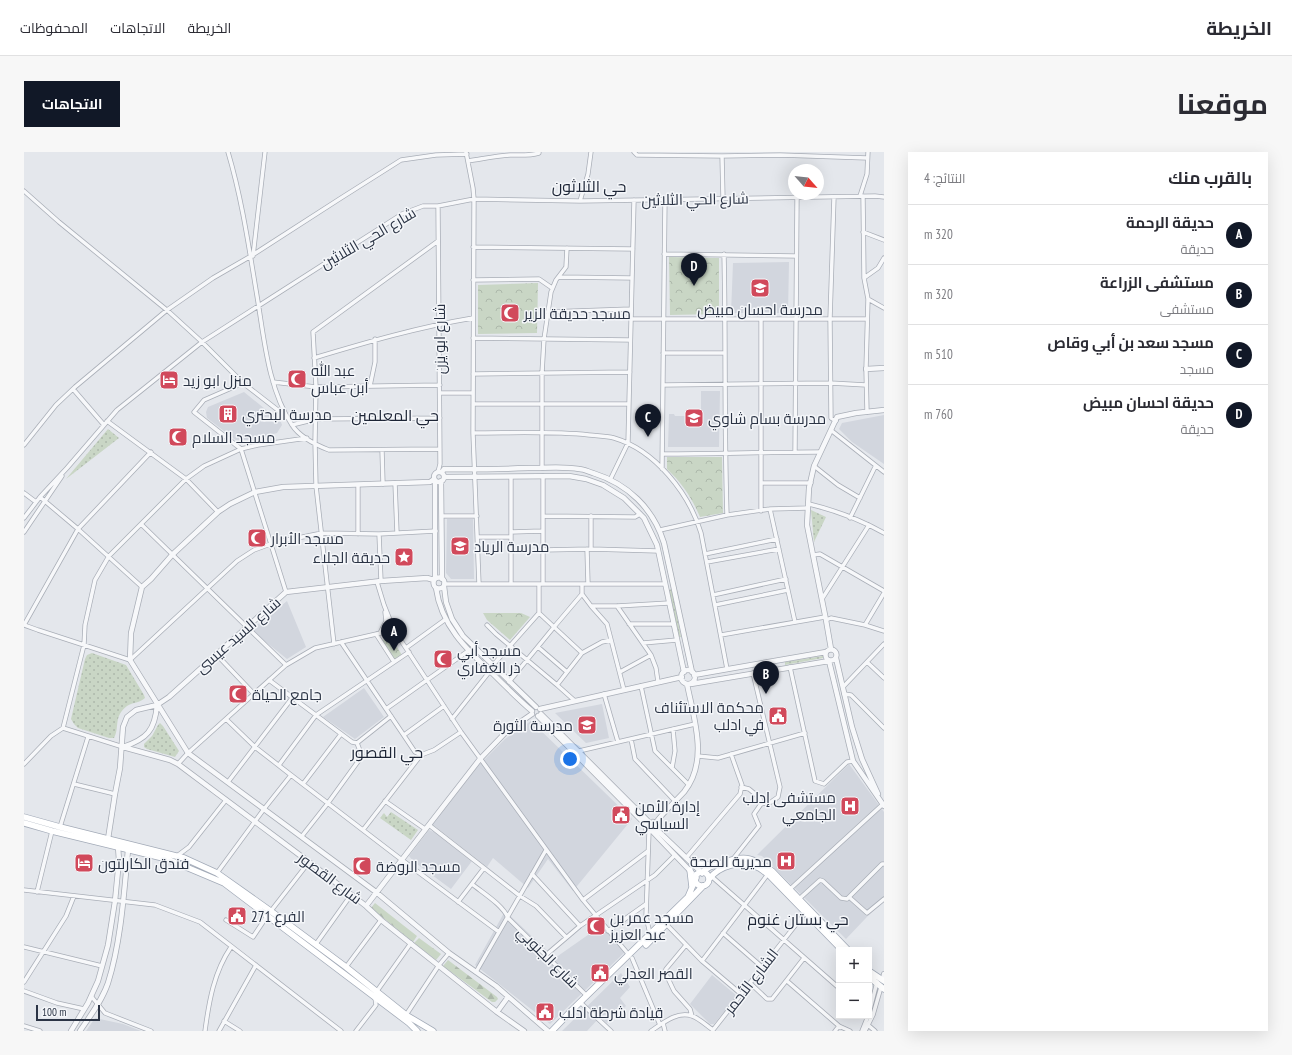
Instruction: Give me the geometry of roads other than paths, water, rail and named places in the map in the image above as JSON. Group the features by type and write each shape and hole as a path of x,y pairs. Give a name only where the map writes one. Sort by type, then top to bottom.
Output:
{"main road":[{"path":"24,817 178,856 217,873 375,998 409,1023 417,1031"},
{"path":"24,823 167,859 224,884 316,944 406,1015 433,1031"},
{"path":"552,1031 587,996 631,957 650,935 688,897 696,877 707,868 733,859 742,858 758,861 772,871 805,913 839,947"},
{"path":"556,1031 703,886 708,883 710,878 722,869 737,863 758,867 768,874 787,891 799,899 845,947"},
{"path":"692,864 716,865"},
{"path":"690,870 692,889"},
{"path":"702,873 708,875 710,878"},
{"path":"696,877 697,883 703,886"},
{"path":"872,974 882,982"},
{"path":"872,978 882,982"}],"street":[{"path":"228,152 236,178 252,255"},
{"path":"265,152 252,265 266,352 273,382 281,404 292,425 299,433 329,450 440,449"},
{"path":"468,161 488,157 512,155 531,156 539,152"},
{"path":"580,200 588,174 591,152"},
{"path":"634,152 637,155 780,155 867,158"},
{"path":"867,412 866,369 868,299 864,278 862,196 867,174 868,152"},
{"path":"24,445 56,404 167,310 213,278 252,255 401,160 436,155 466,153 474,199 473,433 479,584"},
{"path":"722,156 723,199"},
{"path":"24,192 167,310 243,383 288,418"},
{"name":"شارع الحي الثلاثين","path":"824,197 884,197"},
{"path":"834,197 830,319 830,384 831,418 836,421"},
{"name":"شارع الحي الثلاثين","path":"67,468 117,410 202,342 258,304 402,214 423,206 438,206 474,199 634,200 788,198"},
{"path":"662,469 664,199"},
{"path":"610,480 628,444 634,200"},
{"path":"795,452 797,200"},
{"name":"شارع ابو يزن","path":"438,206 441,475"},
{"path":"863,232 884,240"},
{"path":"334,644 316,486 316,387 313,332 438,242"},
{"path":"473,247 633,249"},
{"path":"542,468 542,373 547,312 552,288 566,267 567,248"},
{"path":"664,254 796,256"},
{"path":"724,254 725,454 727,515"},
{"path":"864,278 878,268 884,258"},
{"path":"559,277 632,278"},
{"path":"473,280 539,280 552,288"},
{"path":"868,299 884,308"},
{"path":"547,312 631,309"},
{"path":"314,358 375,339 439,324 473,318"},
{"path":"631,319 867,319"},
{"path":"761,319 761,511"},
{"path":"473,338 630,340"},
{"path":"370,386 376,362 375,339"},
{"path":"663,353 725,353"},
{"path":"866,369 884,368"},
{"path":"473,374 630,372"},
{"path":"273,382 316,387 440,385"},
{"path":"243,383 204,400 194,412 241,450 286,592"},
{"path":"663,384 866,385"},
{"path":"73,389 104,425"},
{"path":"440,393 473,393"},
{"path":"473,404 629,404"},
{"path":"884,410 837,417 832,431 814,466 809,488 807,525 831,649 836,652 836,658 852,727 862,760 884,805"},
{"path":"292,425 316,419 440,418"},
{"path":"107,421 186,478 218,512"},
{"path":"832,431 884,472"},
{"path":"473,433 573,433 613,438 628,444 654,460 674,482 691,506 698,521 728,669"},
{"path":"24,764 51,736 63,728 84,645 85,625 94,580 109,556 186,478 204,466 241,450 272,442 308,438"},
{"path":"382,450 383,484"},
{"path":"130,660 24,625 78,529 151,452"},
{"path":"662,454 820,452"},
{"path":"814,466 838,485 860,498"},
{"path":"850,518 875,466"},
{"path":"24,518 40,497 67,468"},
{"path":"24,532 46,502 67,468"},
{"path":"689,684 695,679 664,543 660,530 649,511 636,497 610,480 580,469 444,469 441,475 443,583 446,602 452,619 463,636 642,821 651,827 702,873"},
{"path":"696,877 579,751 468,651 453,632 446,619 438,599 436,588 433,584 435,580 436,531 434,474 475,477 569,476 586,479 603,485 624,498 644,518 657,545 684,672 682,677 684,682 689,684 829,661 836,658"},
{"path":"188,753 130,660 131,633 142,587 172,555 218,512 230,504 255,492 283,487 430,482 441,475"},
{"path":"493,666 540,613 543,550 543,476"},
{"path":"511,477 511,584"},
{"path":"395,483 397,533"},
{"path":"761,483 811,483"},
{"path":"358,485 358,534"},
{"path":"24,494 36,502"},
{"path":"40,497 109,556 142,587"},
{"path":"660,530 727,515 770,509 808,506 820,507 869,525 884,533"},
{"path":"770,509 795,622"},
{"path":"543,516 635,518 640,514"},
{"path":"442,516 477,516"},
{"path":"588,584 591,516"},
{"path":"141,524 286,665"},
{"path":"822,599 869,525"},
{"path":"511,532 542,530"},
{"path":"130,660 176,619 206,588 237,561 254,550 270,544 298,537 322,533 378,534 436,531"},
{"path":"378,534 379,582 386,621 378,633"},
{"path":"478,537 512,537"},
{"path":"705,554 777,539"},
{"path":"543,550 658,550"},
{"path":"707,562 779,550"},
{"path":"813,555 820,554 884,592 865,625"},
{"name":"شارع السيد عيسى","path":"123,747 123,727 127,717 136,710 157,704 169,697 286,592 427,578 435,580"},
{"path":"435,580 438,578 443,583 479,584 665,584"},
{"path":"713,595 786,579"},
{"path":"436,588 440,589 443,583"},
{"path":"582,584 582,594 607,624 624,690"},
{"path":"715,606 788,590"},
{"path":"509,682 582,594"},
{"path":"591,606 669,603"},
{"path":"384,605 394,630 461,732 583,900 631,957 665,1031"},
{"path":"617,606 650,655 656,668 658,682"},
{"path":"540,613 582,653"},
{"path":"721,634 795,622 831,618 865,625 884,631"},
{"path":"406,648 446,619"},
{"path":"629,624 673,624"},
{"path":"487,625 575,701"},
{"path":"178,764 188,753 286,665 315,648 394,630"},
{"path":"378,633 394,662"},
{"path":"557,685 582,653 602,642 611,640"},
{"path":"643,643 677,640"},
{"path":"341,642 415,752 421,755"},
{"path":"843,687 884,644"},
{"path":"538,647 567,672"},
{"path":"684,672 688,671 693,673 728,669 826,652 831,649"},
{"path":"386,709 468,651"},
{"path":"280,765 316,715 409,652"},
{"path":"826,652 849,751 853,761 884,805"},
{"path":"216,654 254,694"},
{"path":"620,672 650,655"},
{"path":"867,662 884,678"},
{"path":"790,667 815,781 824,784 847,762 853,761"},
{"path":"452,719 490,671"},
{"path":"733,859 759,826 754,814 762,804 771,802 778,797 780,787 753,673"},
{"path":"366,906 480,758 506,732 536,712 604,694 682,677"},
{"path":"269,680 352,742 357,743"},
{"path":"650,935 646,916 646,904 648,851 651,827 684,791 692,777 698,756 689,684"},
{"path":"641,686 655,751 688,784"},
{"path":"604,694 618,742"},
{"path":"844,694 851,695 884,728"},
{"path":"228,782 292,698"},
{"path":"63,728 123,747 135,743 146,736 156,718 157,704"},
{"path":"404,735 444,706"},
{"path":"357,743 391,716"},
{"path":"226,719 255,747 402,860 499,932"},
{"path":"579,751 695,724"},
{"path":"672,768 676,751 673,729"},
{"path":"363,830 421,755 434,750 461,732"},
{"path":"698,756 718,758 805,733"},
{"path":"303,784 341,734"},
{"path":"60,827 88,737"},
{"path":"631,739 635,758 675,801"},
{"path":"302,836 362,756 357,743"},
{"path":"71,1031 98,982 108,945 115,901 119,860 118,847 108,839 123,747"},
{"name":"شارع القصور","path":"123,747 170,760 178,764 309,862 497,1012 524,1031"},
{"name":"شارع القصور","path":"188,753 376,892 449,953 496,986 548,1031"},
{"path":"686,858 740,794 742,785 731,754"},
{"path":"217,873 254,822 291,775"},
{"path":"74,784 115,794"},
{"path":"741,787 749,789 760,798 762,804"},
{"path":"167,859 178,856 189,847 226,800"},
{"path":"385,801 427,827 520,896 536,906 566,937"},
{"path":"787,891 884,805"},
{"path":"37,892 52,831"},
{"path":"80,1031 97,1005 108,984 123,901 128,850 123,843"},
{"path":"476,972 546,850"},
{"path":"583,900 648,851"},
{"path":"546,955 580,926 655,875 675,854"},
{"path":"226,920 253,937 309,862"},
{"path":"799,899 820,880 844,900 849,897 882,864 884,864"},
{"path":"458,902 484,868"},
{"path":"532,874 580,926"},
{"path":"702,961 768,874"},
{"path":"710,878 744,905 836,985"},
{"name":"شارع الجنوبي","path":"472,884 501,907 506,912 508,918 587,996"},
{"path":"24,890 155,905 200,922 341,1031"},
{"path":"316,944 351,895"},
{"path":"24,982 66,916 74,896"},
{"path":"849,897 867,913 884,899"},
{"path":"608,931 646,904"},
{"name":"الشارع الأحمر","path":"714,1030 805,913"},
{"path":"346,967 381,920"},
{"path":"666,924 702,961 741,994"},
{"path":"723,933 762,967"},
{"path":"356,1031 376,1005 375,998 377,991 411,943"},
{"path":"686,945 665,972 674,991 690,1009 692,1016"},
{"path":"24,947 102,966"},
{"path":"205,1031 215,978 221,962 231,947"},
{"path":"406,1015 439,965 449,953"},
{"path":"750,983 770,1000 787,981 804,958"},
{"path":"219,1031 256,966"},
{"path":"787,981 839,1026 850,1031"},
{"path":"872,1006 882,982"},
{"path":"865,1031 872,1015 882,982"},
{"path":"24,991 57,1003 84,1009"},
{"path":"91,996 105,1013 151,1031"},
{"path":"497,1012 508,997"},
{"path":"582,1004 611,1031"},
{"path":"651,1031 668,1019 679,1015 692,1016 714,1030"},
{"path":"862,1031 867,1019"},
{"path":"224,1021 240,1031"},
{"path":"868,1025 875,1031"},
{"path":"24,1026 40,1031"},
{"path":"835,1031 839,1026"}],"place":[{"name":"حديقة احسان مبيض","path":"694,286"},
{"name":"مدرسة احسان مبيض","path":"760,288"},
{"name":"مسجد حديقة الزير","path":"510,313"},
{"name":"عبد الله أبن عباس","path":"297,379"},
{"name":"منزل ابو زيد","path":"169,380"},
{"name":"مدرسة البحتري","path":"228,414"},
{"name":"مدرسة بسام شاوي","path":"694,418"},
{"name":"مسجد السلام","path":"178,437"},
{"name":"مسجد سعد بن أبي وقاص","path":"648,437"},
{"name":"مسجد الأبرار","path":"257,538"},
{"name":"مدرسة الرياد","path":"460,546"},
{"name":"حديقة الجلاء","path":"404,557"},
{"name":"حديقة الرحمة","path":"394,651"},
{"name":"مسجد أبي ذر الغفاري","path":"443,659"},
{"name":"جامع الحياة","path":"238,694"},
{"name":"مستشفى الزراعة","path":"766,694"},
{"name":"محكمة الاستئناف في ادلب","path":"778,716"},
{"name":"مدرسة الثورة","path":"587,725"},
{"name":"مستشفى إدلب الجامعي","path":"850,806"},
{"name":"إدارة الأمن السياسي","path":"621,815"},
{"name":"مديرية الصحة","path":"786,861"},
{"name":"فندق الكارلتون","path":"84,863"},
{"name":"مسجد الروضة","path":"362,866"},
{"name":"الفرع 271","path":"237,916"},
{"name":"مسجد عمر بن عبد العزيز","path":"596,926"},
{"name":"القصر العدلي","path":"600,973"},
{"name":"قيادة شرطة ادلب","path":"545,1012"}],"district":[{"name":"حي الثلاثون","path":"589,186"},
{"name":"حي المعلمين","path":"395,415"},
{"name":"حي القصور","path":"387,752"},
{"name":"حي بستان غنوم","path":"798,919"}]}
